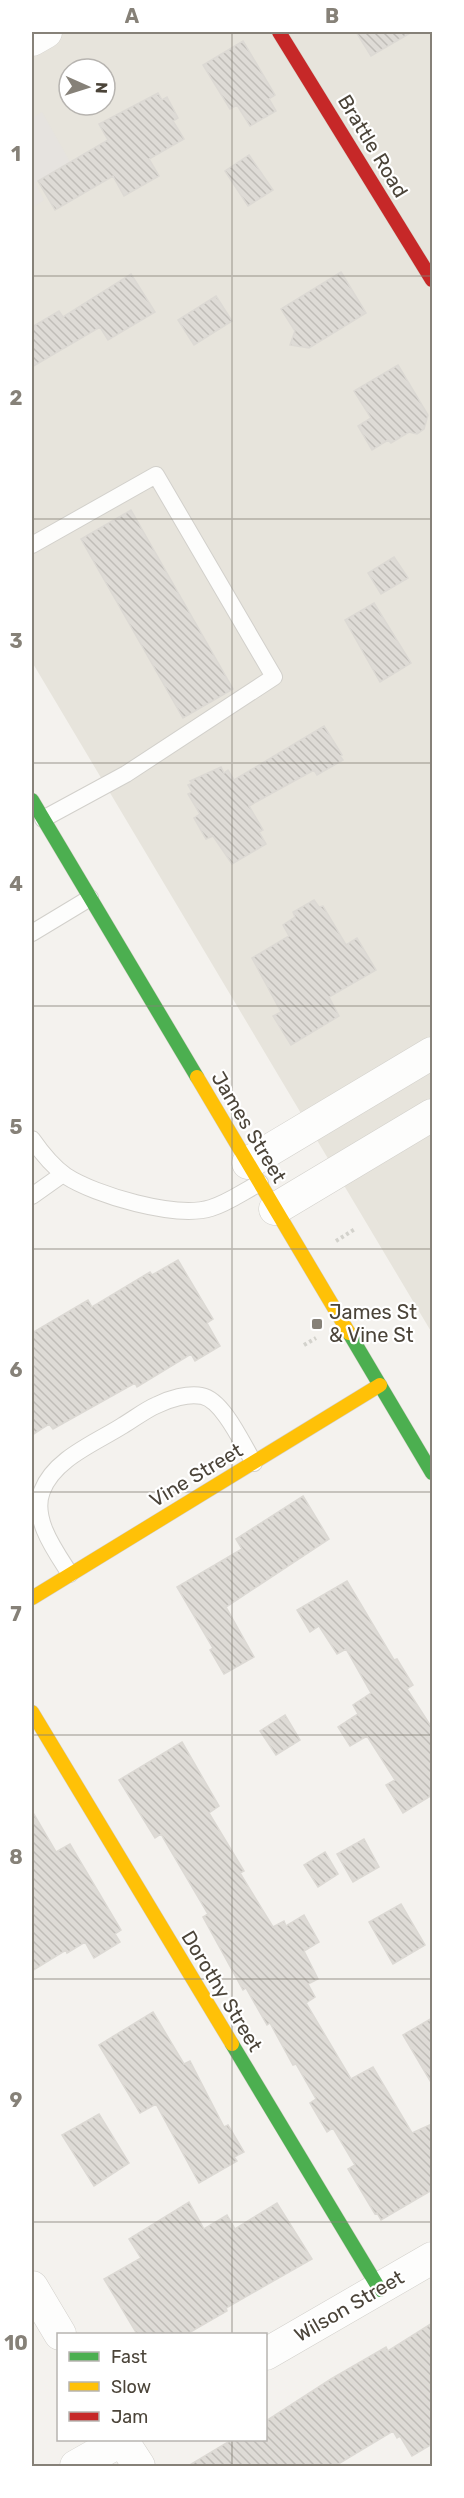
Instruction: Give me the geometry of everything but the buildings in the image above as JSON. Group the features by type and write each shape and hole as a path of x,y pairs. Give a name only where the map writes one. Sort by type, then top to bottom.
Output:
{"street":[{"path":"32,40 46,32"},
{"name":"Brattle Road","path":"279,32 432,280"},
{"name":"James Street","path":"32,800 432,1473"},
{"path":"261,1185 432,1053"},
{"path":"261,1185 432,1115"},
{"name":"Vine Street","path":"32,1598 380,1385"},
{"name":"Dorothy Street","path":"32,1712 380,2290"},
{"name":"Wilson Street","path":"267,2353 432,2258"},
{"path":"32,2287 59,2333"},
{"path":"76,2466 119,2441"},
{"path":"123,2441 138,2466"}],"lane":[{"path":"32,544 156,475 274,677 126,774 43,819"},
{"path":"32,933 90,898"},
{"path":"32,1139 63,1174 105,1194 152,1207 186,1210 210,1209 261,1185"},
{"path":"32,1196 63,1174"},
{"path":"70,1574 53,1548 44,1527 39,1510 42,1491 52,1475 66,1460 158,1404 185,1396 202,1396 217,1403 254,1463"}],"path":[{"path":"336,1241 355,1229"},
{"path":"304,1346 323,1334"}],"shaded area":[{"path":"32,32 432,32 432,1333 32,662"},
{"path":"42,112 70,162 35,183 44,200 32,208 32,118"}],"traffic: fast":[{"path":"32,800 197,1077"},
{"path":"349,1333 432,1473"},
{"path":"232,2044 380,2290"}],"traffic: slow":[{"path":"197,1077 349,1333"},
{"path":"32,1598 380,1385"},
{"path":"32,1712 232,2044"}],"traffic: jam":[{"path":"279,32 432,280"}],"place":[{"name":"James St & Vine St","path":"317,1324"}]}
